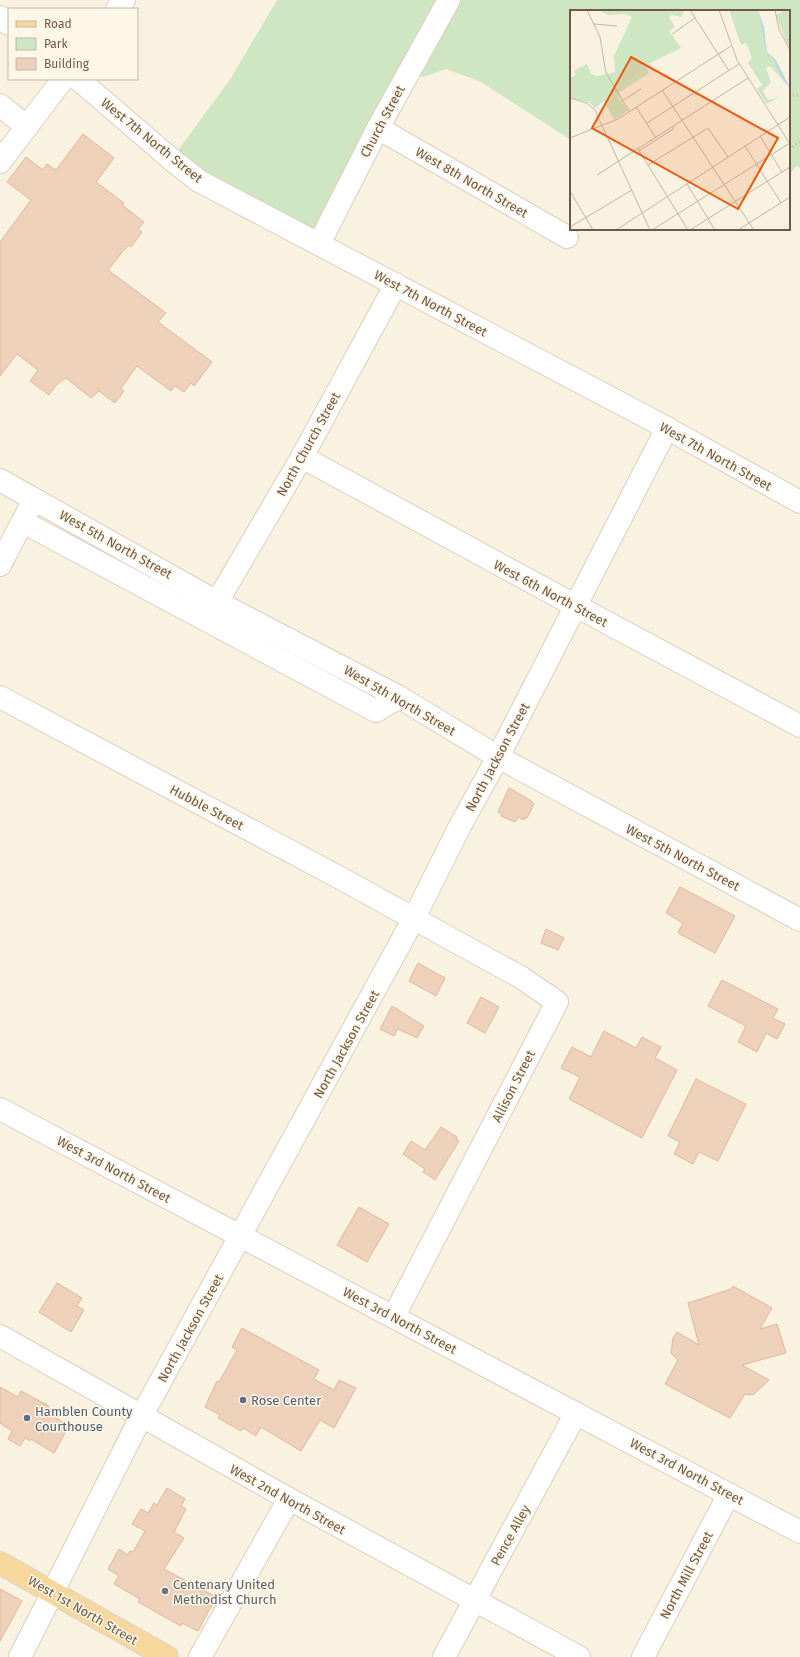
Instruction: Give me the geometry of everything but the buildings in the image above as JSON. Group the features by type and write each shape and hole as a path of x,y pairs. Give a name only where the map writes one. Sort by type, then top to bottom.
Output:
{"main road":[{"name":"West 1st North Street","path":"0,1563 54,1592 167,1657"}],"street":[{"path":"118,8 124,0"},
{"name":"Church Street","path":"319,244 378,128 449,0"},
{"path":"0,17 8,23"},
{"path":"0,162 62,80"},
{"name":"West 7th North Street","path":"79,80 171,159 199,180 667,428 800,502"},
{"path":"0,105 27,127"},
{"name":"West 8th North Street","path":"378,128 567,237"},
{"name":"North Church Street","path":"217,602 302,457 396,284"},
{"name":"North Jackson Street","path":"20,1657 141,1417 413,920 460,826 498,757 667,428"},
{"name":"West 6th North Street","path":"302,457 800,726"},
{"name":"West 5th North Street","path":"0,480 217,602 399,697 498,757 800,920"},
{"path":"0,565 35,499"},
{"path":"23,522 376,711 399,697"},
{"name":"Hubble Street","path":"0,697 331,873 413,920"},
{"name":"Allison Street","path":"394,1316 557,1002 522,978 413,920"},
{"name":"West 3rd North Street","path":"0,1109 241,1235 800,1532"},
{"name":"West 2nd North Street","path":"0,1336 289,1500 579,1657"},
{"name":"Pence Alley","path":"444,1657 576,1413"},
{"name":"North Mill Street","path":"643,1657 729,1494"},
{"path":"200,1657 289,1500"}],"path":[{"path":"790,95 800,96"},
{"path":"790,148 800,142"}],"green space":[{"path":"277,0 800,0 800,168 796,166 790,175 790,10 570,10 570,139 481,82 446,69 423,77 401,67 318,232 206,174 177,152 231,78"}],"place":[{"name":"Rose Center","path":"243,1400"},
{"name":"Hamblen County Courthouse","path":"27,1418"},
{"name":"Centenary United Methodist Church","path":"165,1591"}]}
